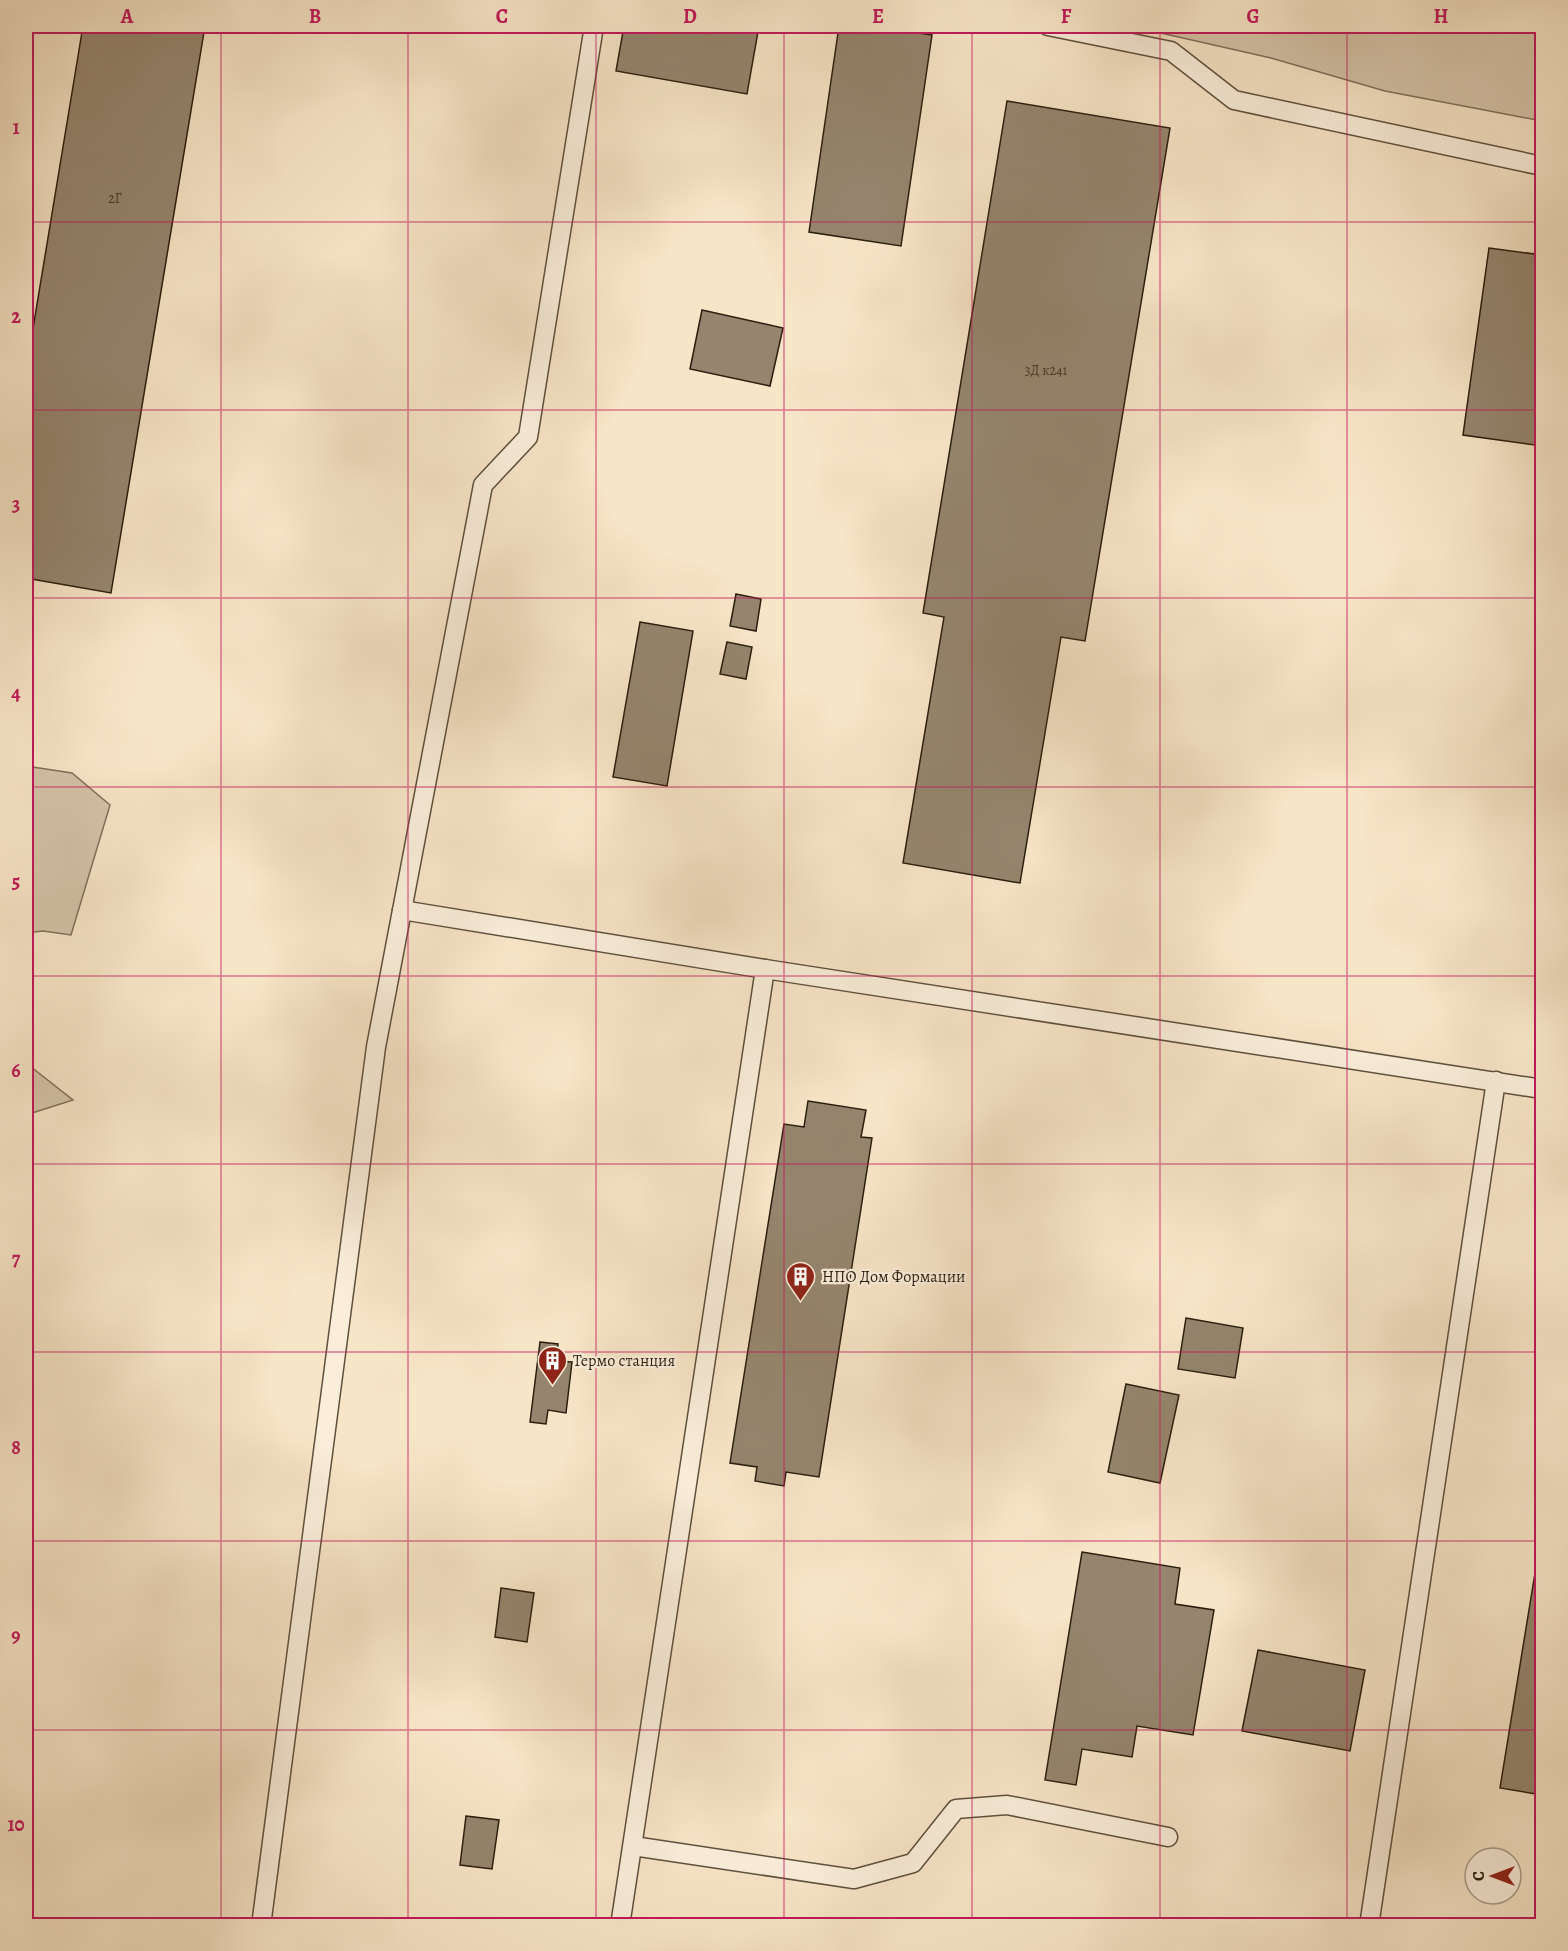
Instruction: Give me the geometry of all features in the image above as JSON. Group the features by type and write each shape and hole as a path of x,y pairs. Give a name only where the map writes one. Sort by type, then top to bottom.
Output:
{"lane":[{"path":"261,1926 376,1047 483,485 528,438 594,26"},
{"path":"1048,26 1171,51 1234,100 1542,166"},
{"path":"402,910 765,969 1542,1089"},
{"path":"620,1926 765,969"},
{"path":"1369,1926 1496,1082"},
{"path":"633,1846 854,1879 913,1863 956,1809 1007,1805 1168,1837"}],"shaded area":[{"path":"1130,26 1542,26 1542,121 1385,91 1271,58"},
{"path":"26,766 72,773 110,805 71,935 43,931 26,933"},
{"path":"26,1063 73,1100 26,1115"}],"building":[{"path":"83,26 205,26 111,593 26,578 26,371"},
{"path":"624,26 759,26 747,94 616,71"},
{"path":"839,26 871,26 932,35 901,246 809,232"},
{"path":"1007,101 1170,128 1085,641 1061,637 1020,883 903,863 944,617 923,613"},
{"path":"1489,248 1542,255 1542,446 1463,435"},
{"path":"702,310 783,328 770,386 690,369"},
{"path":"736,594 761,599 756,631 730,626"},
{"path":"640,622 693,631 667,786 613,777"},
{"path":"727,642 752,647 746,679 720,674"},
{"name":"НПО Дом Формации","path":"808,1101 866,1110 861,1137 872,1138 819,1477 786,1472 784,1486 755,1481 757,1467 730,1463 784,1124 804,1127"},
{"path":"1186,1318 1243,1328 1235,1378 1178,1369"},
{"name":"Термо станция","path":"540,1342 558,1344 556,1361 572,1362 566,1413 548,1410 546,1424 530,1422"},
{"path":"1126,1384 1179,1395 1160,1483 1108,1472"},
{"path":"1542,1530 1542,1795 1500,1788"},
{"path":"1082,1552 1180,1568 1175,1604 1214,1610 1193,1735 1137,1726 1132,1757 1082,1749 1076,1785 1045,1780"},
{"path":"501,1588 534,1593 527,1642 495,1637"},
{"path":"1258,1650 1365,1670 1350,1751 1242,1731"},
{"path":"466,1816 499,1820 492,1869 460,1865"}],"place":[{"name":"НПО Дом Формации","path":"801,1302"},
{"name":"Термо станция","path":"552,1386"}]}
